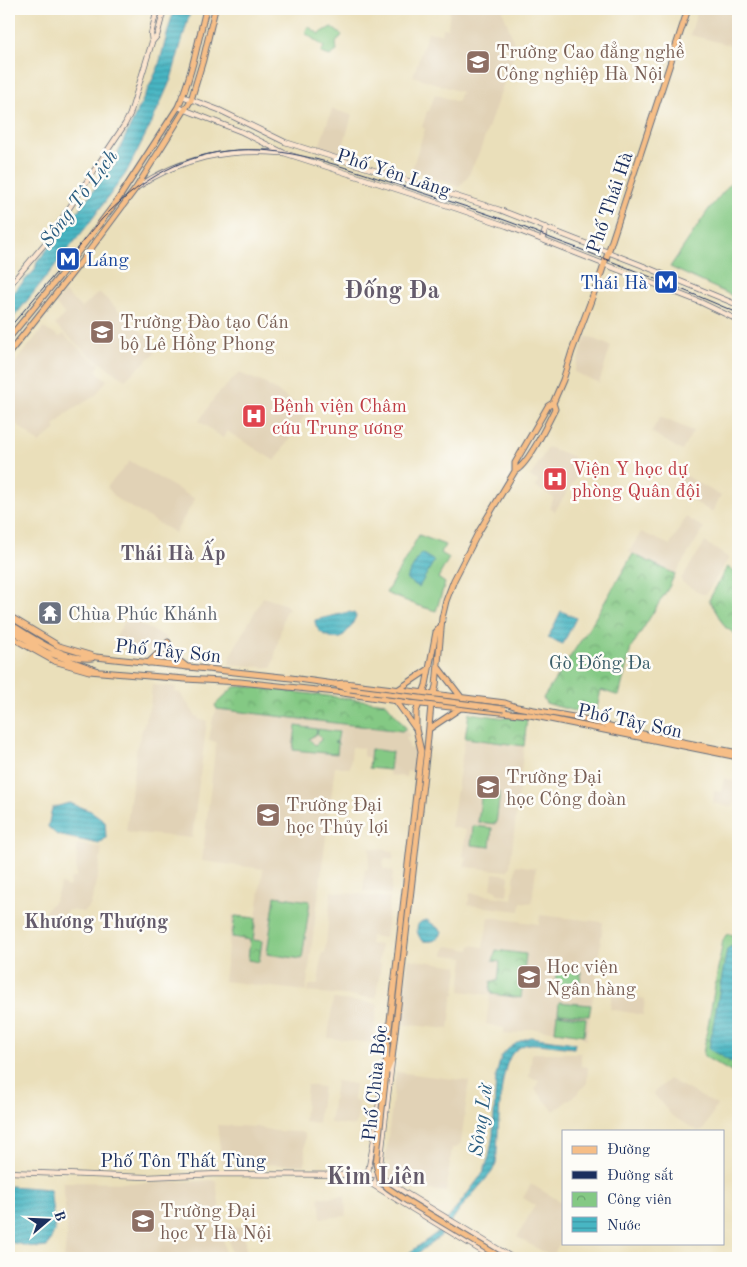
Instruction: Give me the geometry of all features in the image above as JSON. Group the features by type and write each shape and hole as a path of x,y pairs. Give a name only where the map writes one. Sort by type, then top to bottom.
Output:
{"main road":[{"path":"152,42 151,34 157,9"},
{"path":"9,286 48,240 121,131 130,114 152,42 157,36 164,9"},
{"path":"9,338 59,277 117,201 178,107 206,9"},
{"path":"9,354 136,188 191,100 215,9"},
{"name":"Phố Thái Hà","path":"431,705 438,667 441,626 446,601 454,580 478,533 515,471 521,468 555,409 554,402 602,274 688,9"},
{"name":"Phố Yên Lãng","path":"182,96 219,110 285,142 500,210 738,305"},
{"name":"Phố Yên Lãng","path":"178,107 242,132 284,153 458,209 700,302 738,320"},
{"path":"136,188 171,168 218,154 261,151 284,153"},
{"path":"329,167 333,157"},
{"path":"542,240 546,227"},
{"path":"59,277 65,282"},
{"name":"Phố Tây Sơn","path":"9,616 54,643 96,657 334,684 350,689 516,710 738,753"},
{"path":"9,623 45,645 72,655 85,658 96,657"},
{"name":"Phố Thái Hà","path":"419,704 430,668 436,632 441,626"},
{"path":"9,630 38,648 69,662 88,666 98,672"},
{"name":"Phố Tây Sơn","path":"9,636 54,661 73,668 98,672 185,680 240,682 336,692 504,714 516,710"},
{"path":"148,663 168,644 172,655 187,668"},
{"path":"438,667 461,697"},
{"path":"398,690 430,668"},
{"name":"Phố Tây Sơn","path":"334,684 345,683 505,703 516,710"},
{"name":"Phố Tây Sơn","path":"336,692 350,689"},
{"path":"404,702 408,695 406,690"},
{"path":"448,707 446,701 452,696"},
{"path":"395,701 416,729"},
{"name":"Phố Chùa Bộc","path":"374,1185 382,1153 392,1059 420,759 420,745 416,729 416,712 419,704"},
{"name":"Phố Chùa Bộc","path":"367,1181 401,954 431,705"},
{"path":"429,729 460,708"},
{"name":"Phố Tây Sơn","path":"579,721 646,740 738,758"},
{"path":"385,1059 386,1072 376,1164 380,1180 404,1199 502,1258"},
{"path":"386,1072 392,1059"},
{"path":"372,1152 382,1153"},
{"name":"Phố Tôn Thất Tùng","path":"9,1172 146,1177 218,1174 378,1175"},
{"path":"378,1175 513,1258"},
{"name":"Phố Tôn Thất Tùng","path":"357,1176 367,1181"},
{"path":"367,1181 493,1258"},
{"path":"399,1201 404,1192"}],"shaded area":[{"path":"450,9 502,9 516,48 480,151 467,178 459,187 411,171 425,129 422,127 435,94 457,102 461,92 413,76 428,32 441,34 443,28 448,29"},
{"path":"698,9 738,9 738,47 690,35"},
{"path":"332,109 352,115 339,155 319,147"},
{"name":"Trường Đào tạo Cán bộ Lê Hồng Phong","path":"64,292 82,308 99,292 149,339 155,353 125,380 88,354 55,325 65,314 55,304"},
{"path":"43,328 60,337 63,334 100,364 96,371 107,380 96,395 66,414 54,426 56,429 39,443 9,418 9,389 17,378 9,370"},
{"path":"586,336 611,346 599,383 574,372"},
{"name":"Bệnh viện Châm cứu Trung ương","path":"239,373 264,383 308,411 275,461 227,431 223,438 199,421 215,397"},
{"path":"660,417 693,431 682,451 651,432"},
{"name":"Viện Y học dự phòng Quân đội","path":"548,447 574,457 573,460 584,466 555,511 549,508 554,498 535,487 538,481 530,477"},
{"path":"130,461 195,499 175,533 117,499 107,487"},
{"path":"683,474 721,496 712,512 674,490"},
{"path":"686,517 704,528 675,574 629,552 641,532 670,545"},
{"path":"705,542 729,558 706,594 701,594 682,582 681,579"},
{"path":"263,597 284,604 289,608 285,612 272,668 229,664 230,656"},
{"path":"127,617 167,638 161,647 149,653 124,651 124,646 113,642"},
{"path":"152,685 176,687 175,692 180,693 196,716 199,717 198,719 207,721 192,838 126,832 137,746 150,705"},
{"name":"Trường Đại học Thủy lợi","path":"217,709 402,731 405,729 410,736 406,739 409,748 417,749 415,772 407,771 406,777 389,775 390,770 369,768 370,758 363,756 363,748 352,747 350,768 335,767 306,991 224,981 232,915 256,918 263,869 202,861 216,742 209,740 213,718"},
{"name":"Trường Đại học Công đoàn","path":"465,738 524,746 510,868 506,871 464,867 466,857 463,857 466,830 451,827"},
{"path":"724,778 738,782 738,801 735,801 734,806 730,805 730,807 713,803 714,791 721,792"},
{"path":"77,844 102,847 97,882 90,906 83,912 68,910 57,922 53,916 48,920 43,913 54,901 61,884 69,887 71,878 76,878"},
{"path":"370,848 394,851 393,860 384,859 383,869 393,871 391,895 363,891"},
{"name":"Trường Đại học Công đoàn","path":"516,865 536,868 532,903 521,902 520,911 468,905 470,893 512,899"},
{"path":"493,873 509,877 507,895 497,894 497,890 491,889"},
{"path":"331,891 390,898 385,938 371,936 370,944 381,945 379,963 381,964 376,998 308,992 309,985 318,985 322,953 325,953"},
{"name":"Học viện Ngân hàng","path":"540,915 603,922 586,1040 579,1035 536,1029 528,1029 511,1035 504,1034 504,1028 486,1024 490,995 460,991 464,957 444,955 444,950 447,946 470,950 471,945 483,947 489,917 539,924"},
{"path":"408,959 458,966 449,1029 401,1024"},
{"path":"612,993 645,999 643,1015 610,1009"},
{"path":"333,999 378,1004 372,1043 328,1038"},
{"path":"532,1053 581,1053 581,1066 588,1067 587,1083 578,1093 554,1111 535,1089 539,1080 529,1077"},
{"path":"396,1072 469,1081 461,1143 456,1148 452,1148 446,1192 412,1188 413,1179 401,1178 399,1182 389,1176 390,1162 385,1162"},
{"path":"669,1079 717,1105 704,1130 696,1130 672,1116 653,1093"},
{"path":"336,1081 355,1084 353,1100 359,1102 356,1126 330,1123"},
{"path":"307,1085 323,1087 318,1123 304,1121"},
{"path":"217,1125 257,1127 305,1134 305,1165 245,1164 227,1167 222,1163"},
{"name":"Trường Đại học Y Hà Nội","path":"216,1180 226,1258 64,1258 67,1234 63,1182 146,1183"},
{"path":"531,1184 562,1202 562,1239 552,1257 517,1237 535,1205 523,1198"},
{"path":"345,1196 346,1216 321,1218 319,1197"},
{"name":"Trường Đại học Y Hà Nội","path":"243,1226 247,1258 232,1258 227,1228"}],"green space":[{"path":"308,26 319,34 331,27 342,35 336,43 337,51 330,56 321,53 324,47 305,33"},
{"path":"735,178 738,180 738,288 733,296 670,267 709,209"},
{"path":"419,535 445,545 441,553 449,558 438,578 445,583 436,611 386,593"},
{"name":"Gò Đống Đa","path":"633,554 675,574 631,648 619,696 601,690 595,717 546,703 543,698 591,625"},
{"path":"727,567 738,573 738,636 725,627 709,600"},
{"path":"244,686 386,703 406,728 402,731 217,709 215,705 234,687"},
{"path":"469,713 527,719 524,746 465,738"},
{"path":"296,726 317,729 316,734 309,739 315,745 321,740 320,736 317,735 318,729 339,732 337,742 334,742 338,743 337,754 293,750"},
{"path":"371,749 392,752 390,770 369,768"},
{"path":"482,790 500,793 496,824 478,822"},
{"path":"473,826 492,828 490,847 471,845"},
{"path":"275,896 310,901 302,959 267,954"},
{"path":"235,916 256,918 253,940 262,941 259,962 248,960 250,940 232,937"},
{"path":"729,934 738,936 738,1076 703,1054 723,940"},
{"path":"496,950 526,954 521,998 492,994 492,991 490,991 491,981 498,981 500,962 493,961"},
{"path":"557,969 581,972 579,992 554,989"},
{"path":"559,1002 591,1005 589,1016 558,1013"},
{"path":"557,1014 586,1018 584,1035 555,1031"}],"water":[{"path":"174,9 191,9 171,79 126,173 87,226 9,323 9,296 35,270 37,262 116,163 118,152 158,68"},
{"path":"421,553 434,561 419,587 406,579"},
{"path":"561,611 576,618 563,644 548,638"},
{"path":"349,612 354,613 356,616 351,627 341,638 332,637 320,632 316,625 315,620"},
{"path":"69,803 91,811 105,821 106,838 99,844 57,835 48,827 52,808"},
{"path":"427,920 442,931 435,940 423,941 418,935 418,925"},
{"path":"732,946 738,947 738,1066 709,1049 727,949"},
{"path":"530,1037 575,1043 574,1048 528,1044 511,1055 503,1079 496,1163 492,1172 459,1210 442,1235 411,1258 402,1258 438,1232 483,1173 489,1157 493,1135 496,1076 501,1057 508,1049"},
{"path":"9,1186 50,1189 55,1230 47,1247 38,1248 9,1242"}],"railway":[{"path":"9,328 102,219 128,195 158,174 191,159 226,151 248,150 292,154 335,164 474,209 738,313"}],"place":[{"name":"Trường Cao đẳng nghề Công nghiệp Hà Nội","path":"478,62"},
{"name":"Láng","path":"68,259"},
{"name":"Thái Hà","path":"666,282"},
{"name":"Trường Đào tạo Cán bộ Lê Hồng Phong","path":"102,332"},
{"name":"Bệnh viện Châm cứu Trung ương","path":"254,416"},
{"name":"Viện Y học dự phòng Quân đội","path":"555,479"},
{"name":"Chùa Phúc Khánh","path":"50,613"},
{"name":"Trường Đại học Công đoàn","path":"488,787"},
{"name":"Trường Đại học Thủy lợi","path":"268,815"},
{"name":"Học viện Ngân hàng","path":"529,977"},
{"name":"Trường Đại học Y Hà Nội","path":"143,1221"}],"district":[{"name":"Đống Đa","path":"392,290"},
{"name":"Thái Hà Ấp","path":"173,553"},
{"name":"Khương Thượng","path":"96,921"},
{"name":"Kim Liên","path":"376,1176"}],"water label":[{"name":"Sông Tô Lịch","path":"78,198"},
{"name":"Sông Lừ","path":"480,1120"}]}
